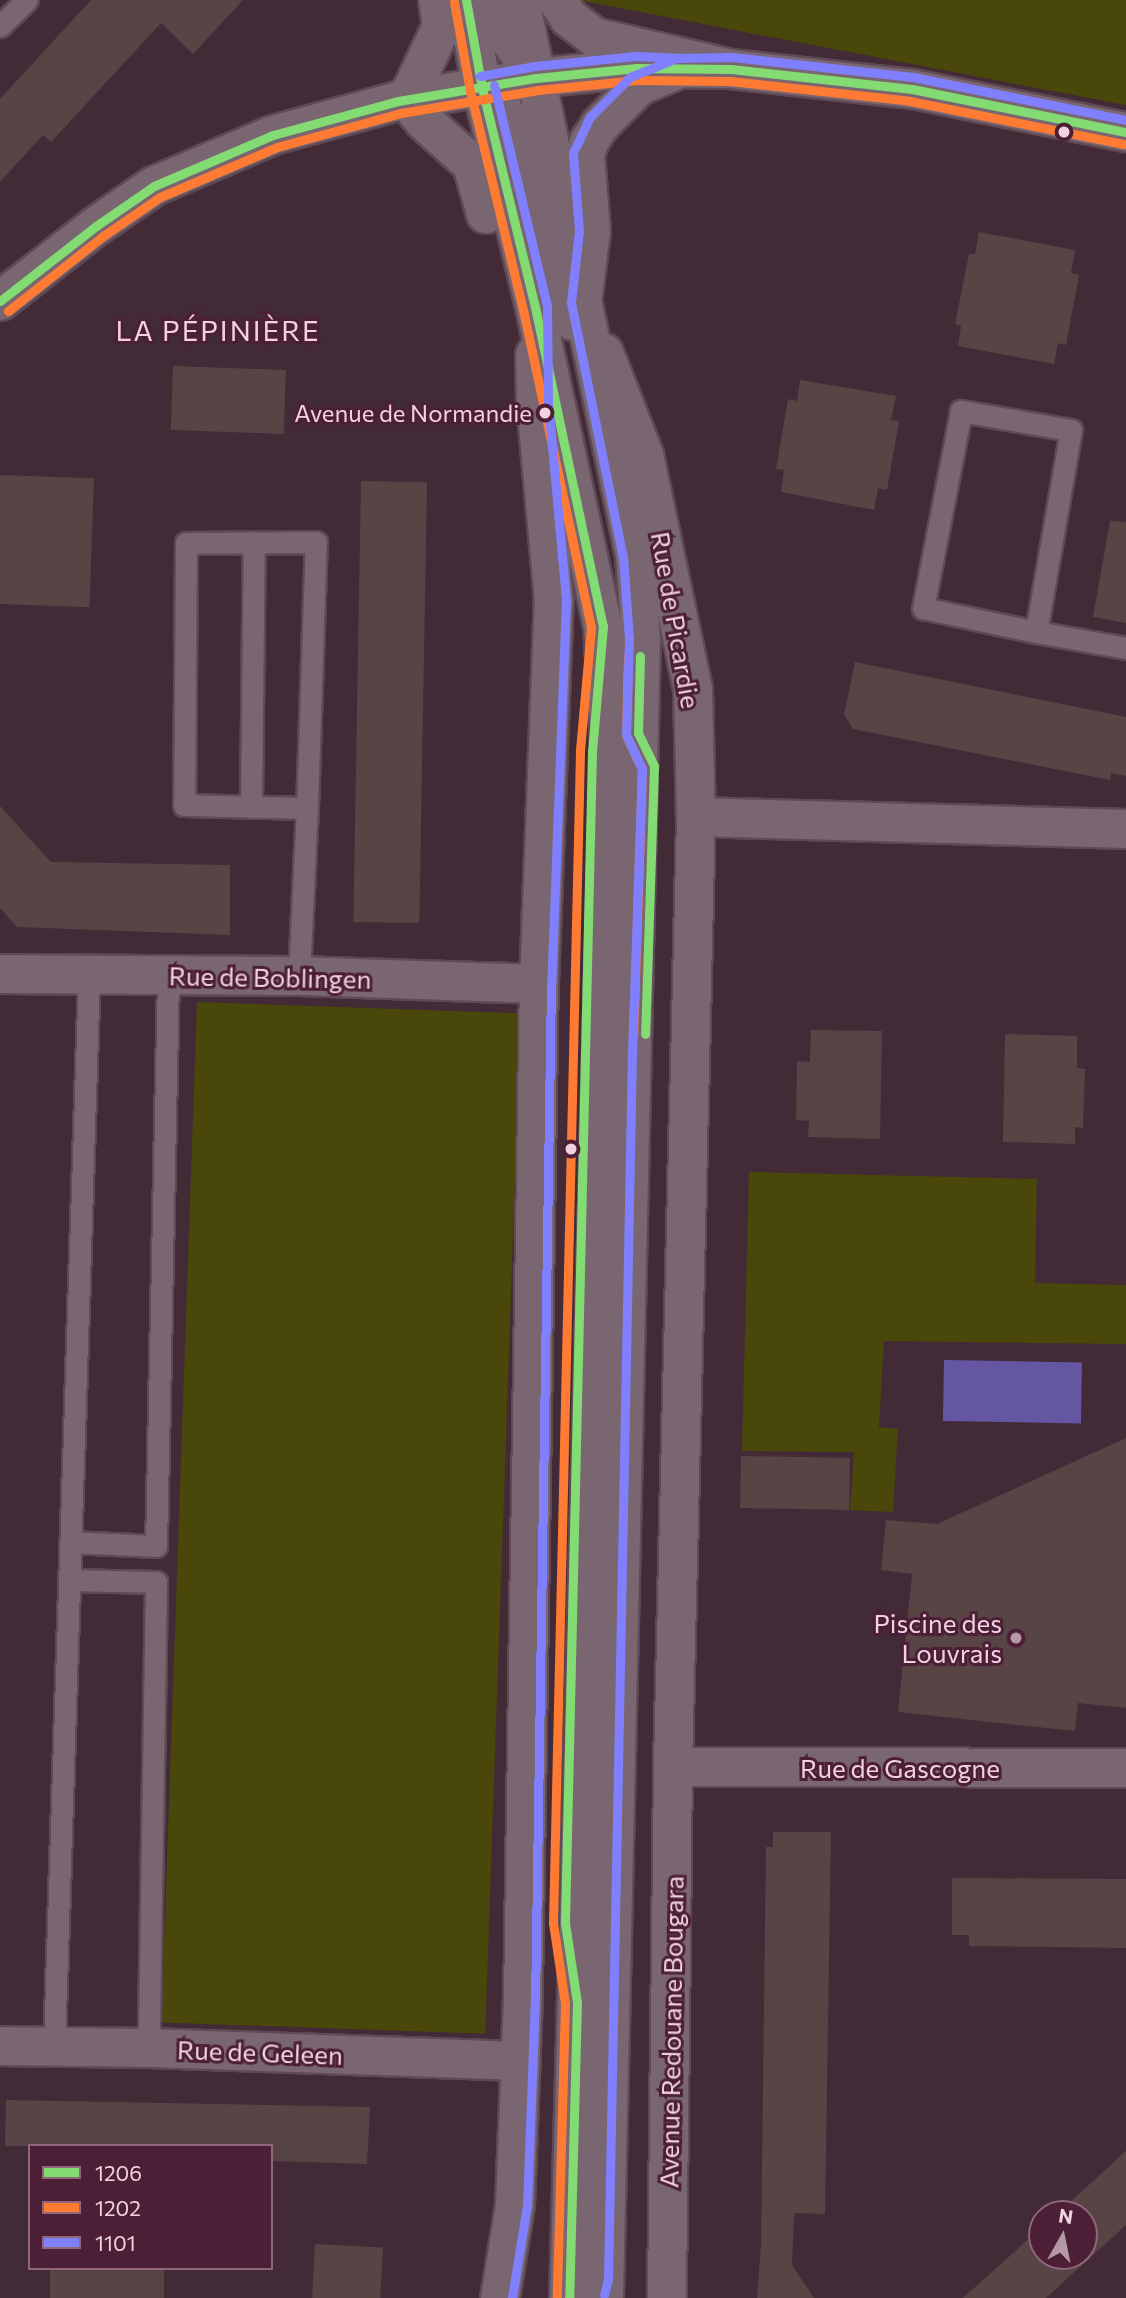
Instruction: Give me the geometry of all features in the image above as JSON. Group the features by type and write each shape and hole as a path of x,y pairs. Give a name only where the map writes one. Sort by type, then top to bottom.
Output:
{"street":[{"path":"407,100 442,26 438,0"},
{"path":"466,0 482,88 535,307 603,626 610,745 569,2298"},
{"path":"494,0 508,37 536,78"},
{"path":"520,0 635,556 641,639 604,2298"},
{"path":"557,0 569,18 594,37 731,69 912,89 1126,132"},
{"path":"0,301 96,226 154,186 273,135 407,100 536,78 637,68 731,69"},
{"path":"583,301 591,232 585,155 589,142 600,125 639,86 677,70"},
{"path":"482,88 502,108 525,152 538,189 561,292 600,395"},
{"path":"407,100 424,121 472,164 502,265 535,307 536,402 554,601 539,984 523,1997 516,2205 499,2298"},
{"name":"Rue de Picardie","path":"583,301 644,455 694,688 696,817 673,1767"},
{"path":"696,817 1126,829"},
{"name":"Rue de Boblingen","path":"0,974 299,976 539,984"},
{"name":"Rue de Gascogne","path":"673,1767 1126,1768"},
{"name":"Avenue Redouane Bougara","path":"667,2298 673,1767"},
{"name":"Rue de Geleen","path":"0,2046 149,2048 520,2061"}],"lane":[{"path":"0,26 27,0"},
{"path":"1036,632 1071,430 961,411 923,608 1036,632 1126,648"},
{"path":"251,807 254,542"},
{"path":"299,976 307,808 316,542 186,543 184,805 307,808"},
{"path":"616,2298 620,2281 644,1055 654,765 638,733"},
{"path":"54,2046 89,974"},
{"path":"71,1542 156,1546 168,976"},
{"path":"69,1580 156,1582 149,2048"}],"shaded area":[{"path":"578,0 1126,0 1126,105"},
{"path":"197,1002 521,1013 485,2034 161,2022"},
{"path":"749,1172 1037,1179 1035,1283 1126,1285 1126,1344 884,1341 879,1427 898,1429 893,1512 850,1510 854,1452 742,1451"},
{"path":"944,1360 1082,1362 1081,1423 943,1421"}],"building":[{"path":"91,0 243,0 193,54 161,23 51,142 43,135 0,182 0,99"},
{"path":"979,232 1075,250 1071,273 1079,275 1066,345 1058,343 1054,364 958,346 961,326 955,324 969,254 975,254"},
{"path":"173,366 286,370 284,434 171,430"},
{"path":"800,380 896,396 891,420 899,421 887,490 878,488 874,510 781,492 784,470 776,469 788,399 797,401"},
{"path":"0,475 94,478 89,607 0,604"},
{"path":"361,481 427,482 419,923 353,922"},
{"path":"1110,521 1126,522 1126,623 1093,617"},
{"path":"855,662 1126,717 1126,776 1111,773 1110,780 853,729 844,714"},
{"path":"0,806 51,862 230,865 230,935 17,927 0,908"},
{"path":"811,1030 882,1031 880,1139 808,1137 809,1121 796,1120 797,1061 810,1062"},
{"path":"1005,1034 1077,1036 1077,1068 1085,1069 1083,1128 1075,1127 1075,1144 1003,1142"},
{"name":"Piscine des Louvrais","path":"1126,1438 1126,1708 1078,1703 1075,1731 898,1712 912,1574 881,1570 886,1520 937,1524"},
{"path":"741,1456 850,1458 849,1510 740,1508"},
{"path":"773,1832 831,1832 825,2214 794,2213 792,2265 814,2298 757,2298 761,2246 766,1847 773,1847"},
{"path":"952,1878 1126,1879 1126,1948 969,1946 969,1935 952,1935"},
{"path":"6,2100 370,2107 367,2164 273,2161 273,2144 5,2146"},
{"path":"1126,2151 1126,2225 1098,2251 1098,2200 1072,2200"},
{"path":"1028,2240 1028,2270 1077,2270 1046,2298 963,2298"},
{"path":"315,2244 383,2248 380,2298 312,2298"},
{"path":"50,2270 164,2270 164,2298 50,2298"}],"transit line":[{"name":"1206","path":"466,0 482,88 535,307 603,626 592,751 565,1923 577,2002 569,2298"},
{"name":"1202","path":"454,2 470,91 523,310 591,627 580,751 553,1923 565,2003 557,2298"},
{"name":"1101","path":"480,76 535,66 636,56 685,58"},
{"name":"1101","path":"604,2295 608,2279 632,1055 642,769 626,734 629,639 623,558 571,302 579,231 573,153 590,117 630,77 677,58 732,57 913,77 1126,120"},
{"name":"1206","path":"0,301 96,226 154,186 273,135 398,101 536,78 637,68 731,69 912,89 1126,132"},
{"name":"1202","path":"8,311 103,236 160,197 277,147 401,113 538,90 638,80 730,81 910,101 1124,144"},
{"name":"1101","path":"494,85 547,305 548,402 566,601 551,984 535,1997 527,2205 512,2298"},
{"name":"1202","path":"628,656 626,735 642,769 633,1034"},
{"name":"1206","path":"640,656 638,733 654,766 645,1034"}],"place":[{"name":"Avenue de Normandie","path":"545,413"},
{"name":"Piscine des Louvrais","path":"1016,1638"}],"district":[{"name":"LA PÉPINIÈRE","path":"218,330"}]}
